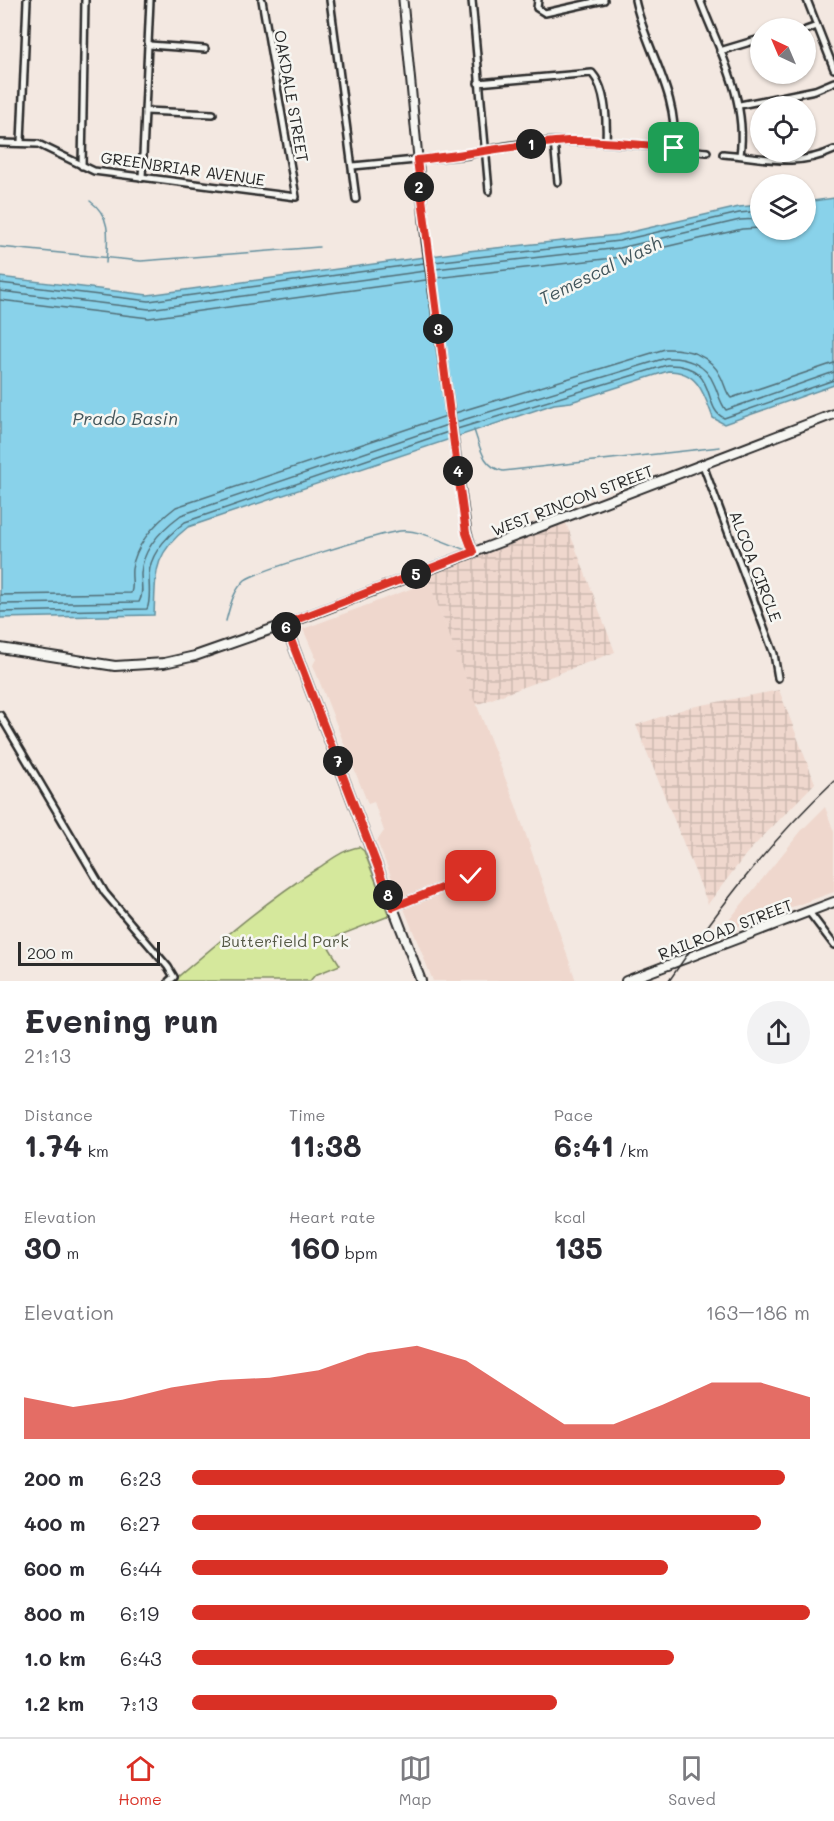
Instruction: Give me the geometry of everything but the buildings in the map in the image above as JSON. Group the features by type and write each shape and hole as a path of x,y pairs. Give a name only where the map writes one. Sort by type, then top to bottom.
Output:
{"main road":[{"name":"WEST RINCON STREET","path":"0,648 92,664 137,666 195,656 285,624 834,414"},
{"path":"285,624 421,981"},
{"name":"RAILROAD STREET","path":"626,981 834,902"}],"street":[{"path":"21,142 27,0"},
{"path":"81,166 85,0"},
{"path":"142,178 150,0"},
{"name":"OAKDALE STREET","path":"262,0 296,197"},
{"path":"330,0 356,199"},
{"path":"403,0 417,160 466,533 473,552"},
{"path":"472,0 489,191"},
{"path":"538,0 537,8 545,13 604,0"},
{"path":"635,0 668,86 674,114 674,148"},
{"path":"700,0 740,105 742,124 740,155"},
{"path":"807,0 834,69"},
{"path":"720,51 750,42"},
{"path":"148,45 205,49"},
{"path":"478,83 592,73 604,107 606,142"},
{"path":"740,105 815,90 834,82"},
{"path":"145,111 213,114"},
{"name":"GREENBRIAR AVENUE","path":"0,143 21,142 45,146 94,171 296,197"},
{"path":"353,166 468,155 485,150 554,142 606,142 707,152"},
{"path":"554,142 558,183"},
{"path":"723,154 772,161 797,161 811,159 834,150"},
{"name":"ALCOA CIRCLE","path":"703,465 774,654 778,678"},
{"path":"0,715 105,893 171,979"},
{"path":"393,907 471,876"},
{"path":"809,912 834,945"}],"shaded area":[{"path":"566,523 615,652 476,705 427,577"},
{"path":"429,582 516,806 576,981 433,981 377,841 384,831 374,802 368,804 313,665 316,659 303,629"},
{"path":"779,690 815,783 747,853 708,904 636,725 687,708"},
{"path":"825,807 834,832 834,892 728,930 725,925 802,830"}],"green space":[{"name":"Butterfield Park","path":"359,847 364,851 389,916 325,941 340,965 315,975 310,981 173,981 280,894 338,855"}],"water":[{"name":"Prado Basin","path":"834,198 834,385 724,424 713,418 703,392 693,379 678,372 668,371 571,402 554,404 188,527 168,547 158,566 154,615 0,618 0,277 148,295 468,251 618,235 750,206 750,240 816,240 816,201"}],"waterway":[{"path":"90,201 97,207 105,221 108,237 106,263"},
{"path":"0,247 141,261 319,247"},
{"path":"474,430 487,461 496,469 503,471 720,447"},
{"path":"226,621 235,594 245,580 346,545 388,533 408,531 466,550"}],"railway":[{"path":"669,981 746,876 788,827 834,781"}],"route":[{"path":"471,876 393,907 285,624 473,552 466,533 427,250 417,160 468,155 514,146 570,141 674,148"}],"water label":[{"name":"Temescal Wash","path":"600,270"}]}
